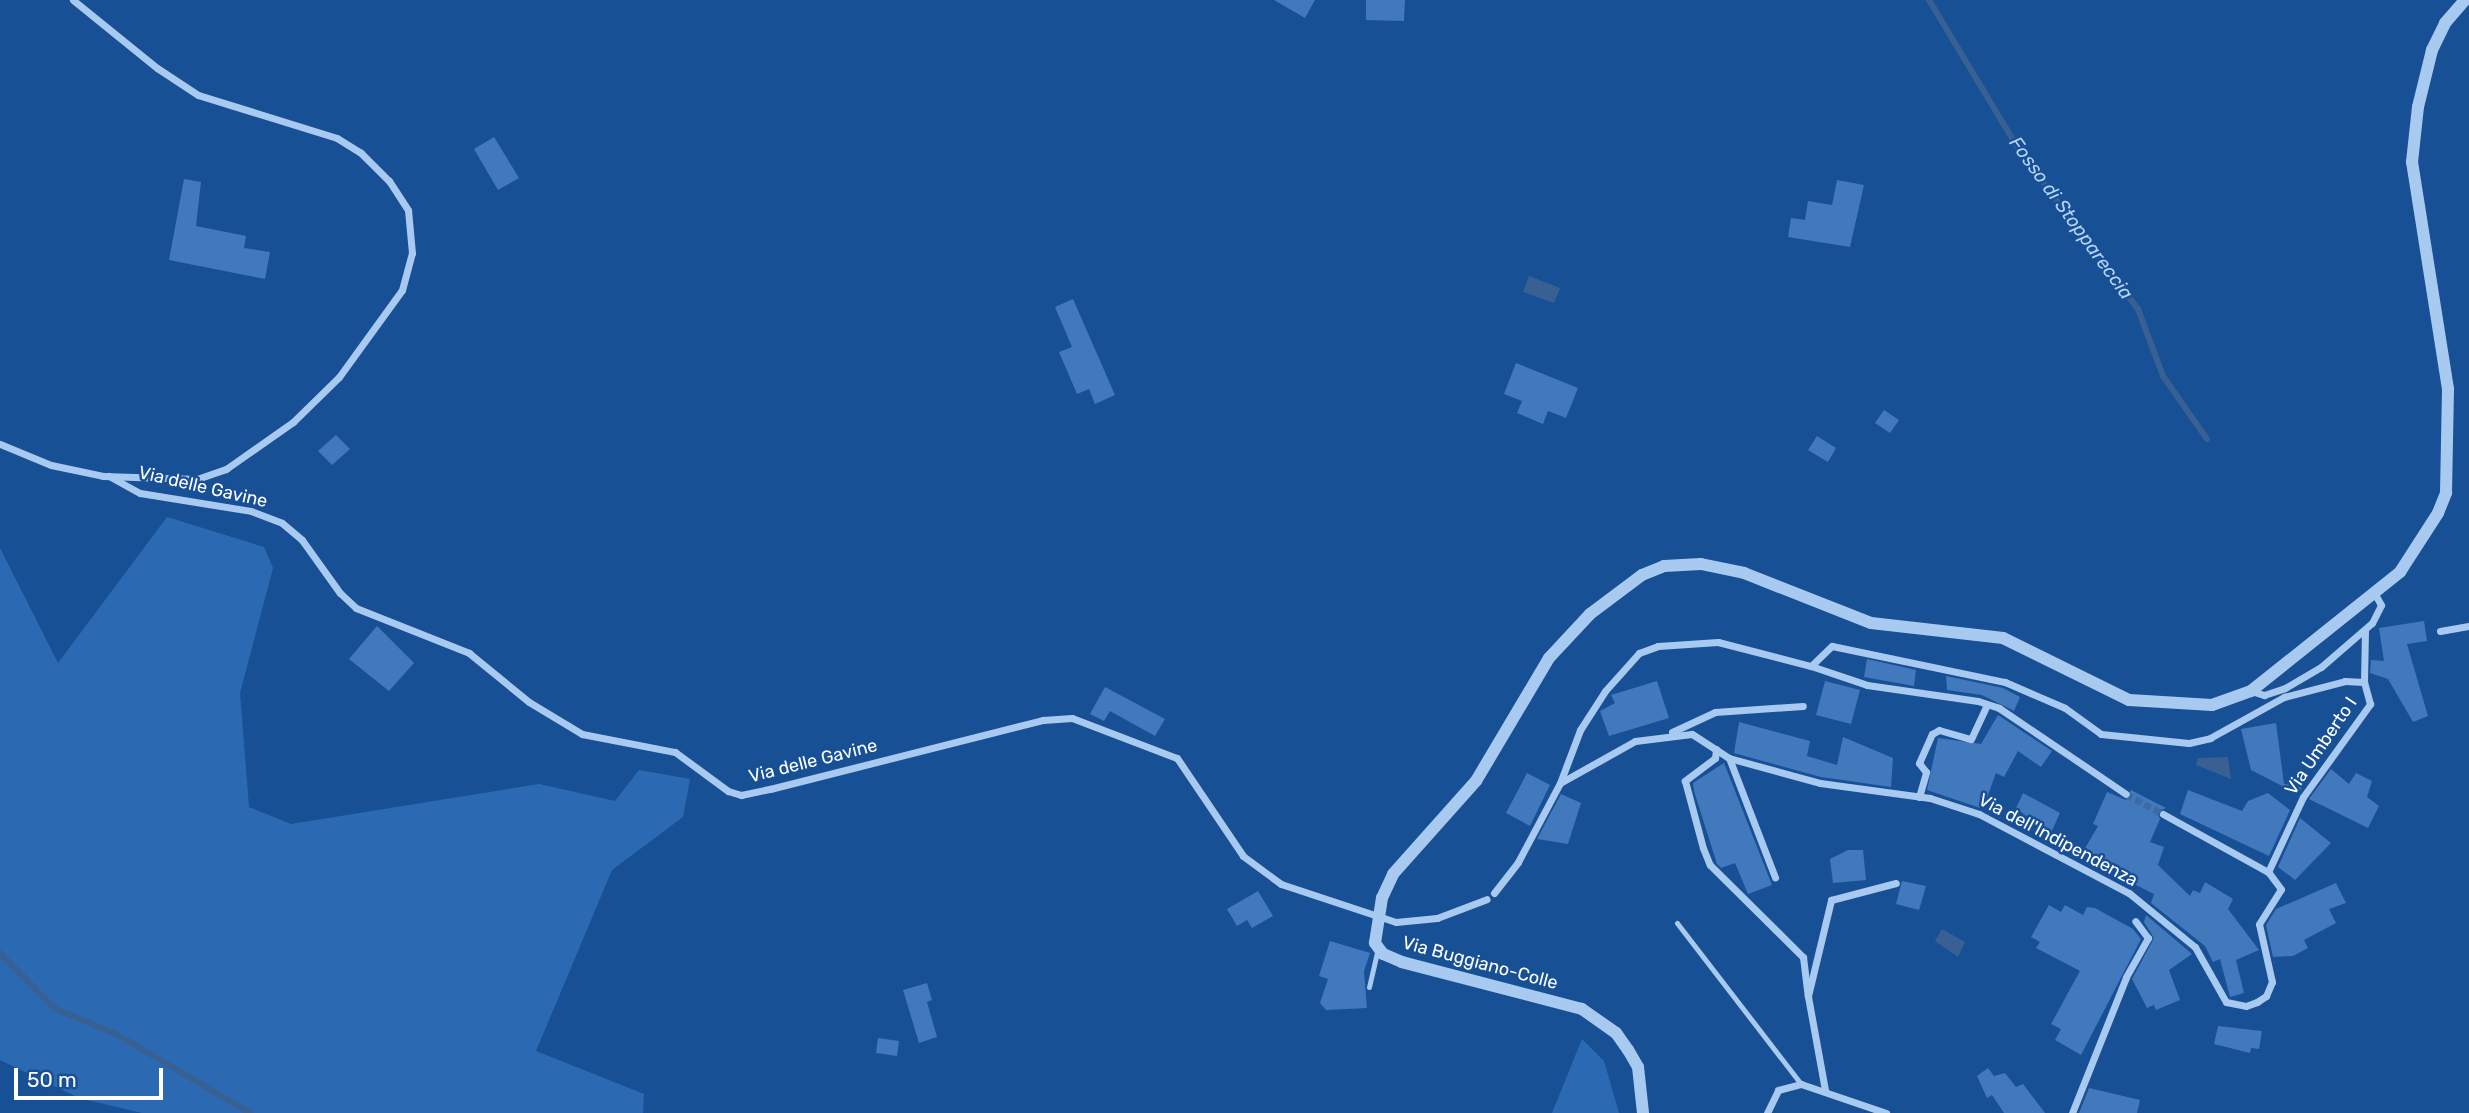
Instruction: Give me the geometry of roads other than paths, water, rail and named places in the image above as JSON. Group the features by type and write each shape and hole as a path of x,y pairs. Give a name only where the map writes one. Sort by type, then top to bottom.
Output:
{"street":[{"name":"Via delle Gavine","path":"0,444 51,465 109,476 197,479 249,456 293,422 339,377 384,318 409,272 411,242 408,210 389,181 361,153 337,138 198,95 157,68 73,0"},
{"name":"Via Buggiano-Colle","path":"1643,1113 1638,1067 1616,1033 1582,1009 1402,962 1378,949 1376,918 1393,874 1476,781 1549,658 1614,594 1664,566 1701,564 1744,573 1871,623 2003,638 2110,693 2147,704 2212,705 2258,693 2376,596 2400,572 2438,513 2448,478 2448,389 2412,162 2418,107 2432,50 2445,23 2465,0"},
{"name":"Via delle Gavine","path":"109,476 140,493 250,510 282,523 302,540 340,593 356,608 470,653 529,702 582,734 675,752 692,760 715,784 741,795 1043,720 1072,718 1161,749 1177,758 1243,856 1265,874 1376,918"},
{"path":"2258,693 2315,671 2365,631 2381,606 2376,596"},
{"path":"2440,631 2469,626"},
{"path":"2364,682 2365,631"},
{"path":"1376,918 1396,922 1437,918 1491,896 1518,862 1560,783 1589,712 1621,669 1639,653 1658,646 1718,642 1811,666 1867,685 1987,704 2030,726 2126,794"},
{"name":"Via Umberto I","path":"1811,666 1832,646 1947,668 2038,694 2101,734 2189,743 2210,738 2284,697 2345,681 2364,682 2370,704 2304,797 2268,872"},
{"name":"Via Umberto I","path":"2315,671 2325,687"},
{"path":"1919,797 1926,772 1919,764 1932,734 1939,730 1971,739 1987,704"},
{"path":"1668,734 1715,712 1803,706"},
{"name":"Via dell'Indipendenza","path":"1560,783 1635,741 1668,734 1692,734 1729,758 1820,783 1919,797 1979,814 2129,893 2195,947 2226,1002 2246,1006 2270,990 2272,970 2259,924 2281,889 2268,872"},
{"path":"1716,749 1715,758 1685,781 1703,848 1710,865 1803,957 1825,1090"},
{"path":"1729,758 1775,877"},
{"path":"2163,814 2268,872"},
{"path":"1808,996 1831,900 1896,883"},
{"path":"2072,1113 2126,977 2148,938 2136,921"},
{"path":"1767,1113 1778,1090 1801,1084 1886,1113"}],"lane":[{"path":"1677,923 1801,1084"},
{"path":"1369,987 1378,949"}],"waterway":[{"name":"Fosso di Stoppareccia","path":"1929,0 2019,150 2138,309 2163,376 2207,439"},
{"path":"0,953 54,1008 118,1035 250,1113"}],"tunnel":[{"path":"2126,794 2163,814"}]}
